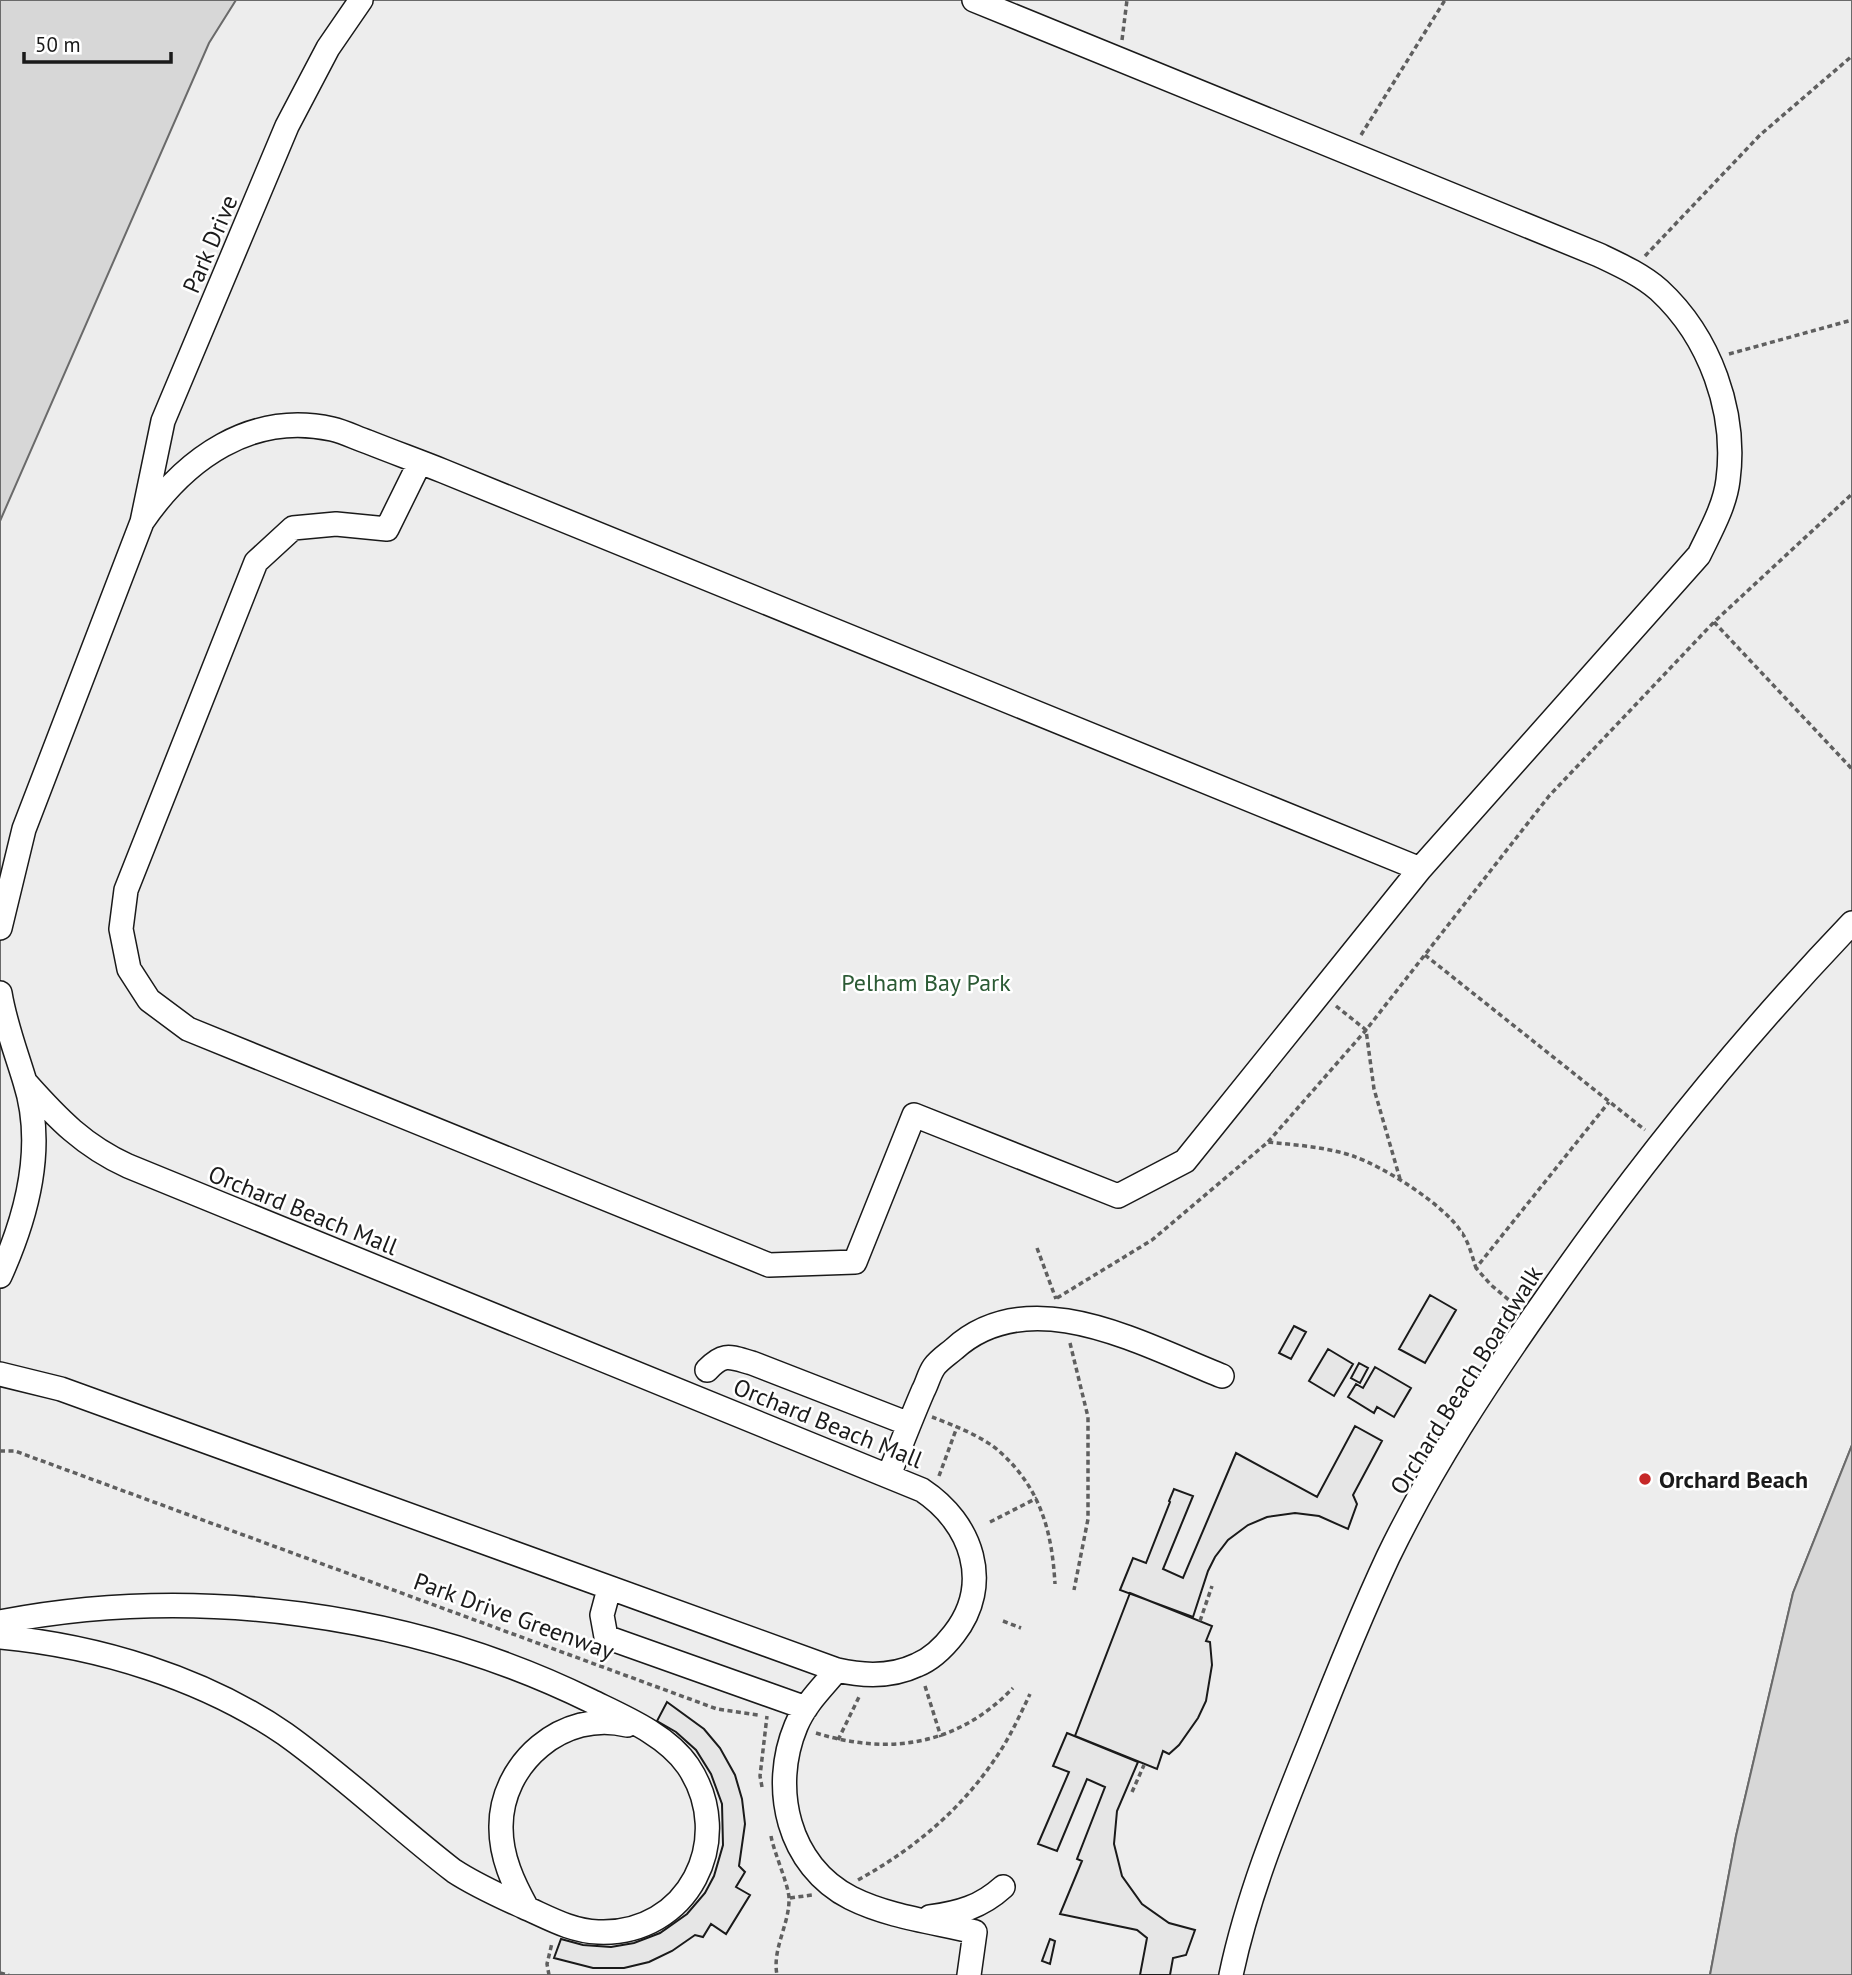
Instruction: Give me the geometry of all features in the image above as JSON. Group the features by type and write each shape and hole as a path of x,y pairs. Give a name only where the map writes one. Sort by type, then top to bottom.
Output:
{"street":[{"name":"Park Drive","path":"0,928 24,829 142,522 163,421 272,161 308,83 361,0"},
{"path":"420,462 387,529 336,524 293,528 256,562 126,890 121,929 129,969 149,1000 188,1029 769,1265 855,1262 914,1115 1118,1196 1185,1161 1420,869 1699,555 1715,523 1728,482 1730,441 1724,403 1710,359 1680,314 1659,290 1631,271 1599,255 974,0"},
{"name":"Park Drive","path":"142,522 159,496 175,480 214,449 234,439 254,431 274,428 311,426 341,431 1420,869"},
{"name":"Park Drive","path":"0,866 24,829"},
{"name":"Orchard Beach Boardwalk","path":"1231,1975 1265,1856 1388,1557 1451,1444 1591,1233 1661,1142 1813,964 1852,923"},
{"path":"0,993 9,1053 26,1083 33,1131 31,1182 20,1226 0,1276"},
{"name":"Orchard Beach Mall","path":"0,1374 61,1389 837,1670 857,1674 886,1674 927,1660 956,1632 969,1609 972,1597 972,1559 968,1545 956,1521 937,1500 922,1490 128,1167 92,1148 75,1135 26,1083"},
{"path":"889,1475 934,1366 964,1340 1001,1321 1035,1317 1065,1320 1112,1333 1222,1376"},
{"path":"707,1370 718,1359 729,1357 912,1417"},
{"path":"609,1589 603,1615 606,1637 801,1717"},
{"path":"0,1622 53,1613 152,1607 228,1608 311,1616 427,1640 506,1665 566,1689 644,1729 674,1749 697,1780 708,1823 708,1839 699,1872 682,1899 649,1923 619,1931 600,1932 560,1924 472,1883 454,1871 316,1758 251,1713 183,1681 110,1657 29,1640 0,1637"},
{"path":"837,1670 801,1717 787,1759 784,1790 787,1816 795,1842 808,1864 849,1897 886,1912 975,1932 969,1975"},
{"path":"527,1908 509,1872 502,1843 502,1813 505,1796 513,1779 533,1752 546,1741 573,1726 605,1722 644,1729"},
{"path":"917,1919 977,1906 1003,1887"}],"path":[{"path":"1119,59 1127,0"},
{"path":"1350,153 1445,0"},
{"path":"1631,271 1760,135 1852,56"},
{"path":"1710,359 1852,320"},
{"path":"1056,1298 1152,1241 1268,1142 1366,1030 1549,796 1714,622 1852,494"},
{"path":"1714,622 1852,769"},
{"path":"1425,955 1661,1142"},
{"path":"1332,1003 1366,1030 1374,1089 1401,1181"},
{"path":"1476,1268 1609,1102"},
{"path":"1268,1142 1323,1149 1355,1157 1419,1193 1460,1229 1476,1268 1531,1320"},
{"path":"1037,1248 1065,1320 1088,1417 1088,1519 1074,1590"},
{"path":"912,1417 957,1427 999,1450 1037,1498 1053,1548 1055,1584"},
{"path":"938,1479 957,1427"},
{"name":"Park Drive Greenway","path":"0,1451 15,1451 717,1709 767,1716 801,1717 838,1740 912,1743 941,1737 968,1725 996,1705 1013,1688"},
{"path":"990,1521 1037,1498"},
{"path":"1200,1621 1212,1586"},
{"path":"1003,1621 1021,1628"},
{"path":"925,1686 941,1737"},
{"path":"838,1740 861,1693"},
{"path":"777,1975 775,1963 790,1898 840,1891 885,1865 945,1820 998,1756 1030,1694"},
{"path":"1132,1792 1144,1765"},
{"path":"549,1975 549,1954 560,1924"},
{"path":"0,1973 9,1975"}],"shaded area":[{"path":"0,0 236,0 209,43 0,521"},
{"name":"Pelham Bay Park","path":"186,0 1852,0 1852,1445 1793,1593 1736,1836 1710,1975 0,1975 0,432"},
{"path":"1852,1445 1852,1975 1710,1975 1736,1836 1793,1593"}],"building":[{"path":"1430,1295 1456,1310 1425,1363 1399,1349"},
{"path":"1294,1326 1306,1332 1291,1359 1279,1353"},
{"path":"1328,1349 1353,1364 1334,1396 1309,1381"},
{"path":"1359,1363 1368,1368 1360,1383 1351,1378"},
{"path":"1375,1367 1411,1388 1394,1417 1377,1407 1374,1413 1348,1397 1356,1384 1363,1388"},
{"path":"1355,1426 1382,1441 1353,1495 1357,1504 1348,1529 1319,1516 1295,1513 1267,1517 1248,1525 1228,1540 1215,1557 1193,1617 1120,1590 1133,1558 1146,1563 1174,1489 1193,1496 1163,1569 1183,1578 1236,1453 1317,1497"},
{"path":"1130,1593 1212,1626 1206,1641 1210,1642 1212,1665 1206,1701 1179,1745 1169,1754 1163,1751 1157,1769 1075,1736"},
{"path":"667,1702 704,1729 720,1748 735,1775 745,1824 739,1866 745,1872 736,1887 750,1895 726,1934 711,1924 703,1937 695,1935 672,1951 649,1962 624,1968 593,1968 554,1958 561,1939 583,1945 611,1947 634,1943 660,1933 687,1914 705,1893 714,1876 723,1845 722,1804 711,1774 696,1750 676,1732 657,1721"},
{"path":"1067,1733 1138,1762 1117,1811 1114,1844 1122,1876 1142,1904 1169,1923 1195,1930 1186,1955 1173,1958 1170,1975 1140,1975 1147,1938 1137,1930 1060,1914 1082,1861 1077,1859 1105,1787 1087,1779 1057,1851 1038,1844 1069,1772 1053,1766"},
{"path":"1050,1939 1055,1941 1050,1964 1042,1961"}],"place":[{"name":"Orchard Beach","path":"1645,1479"}]}
